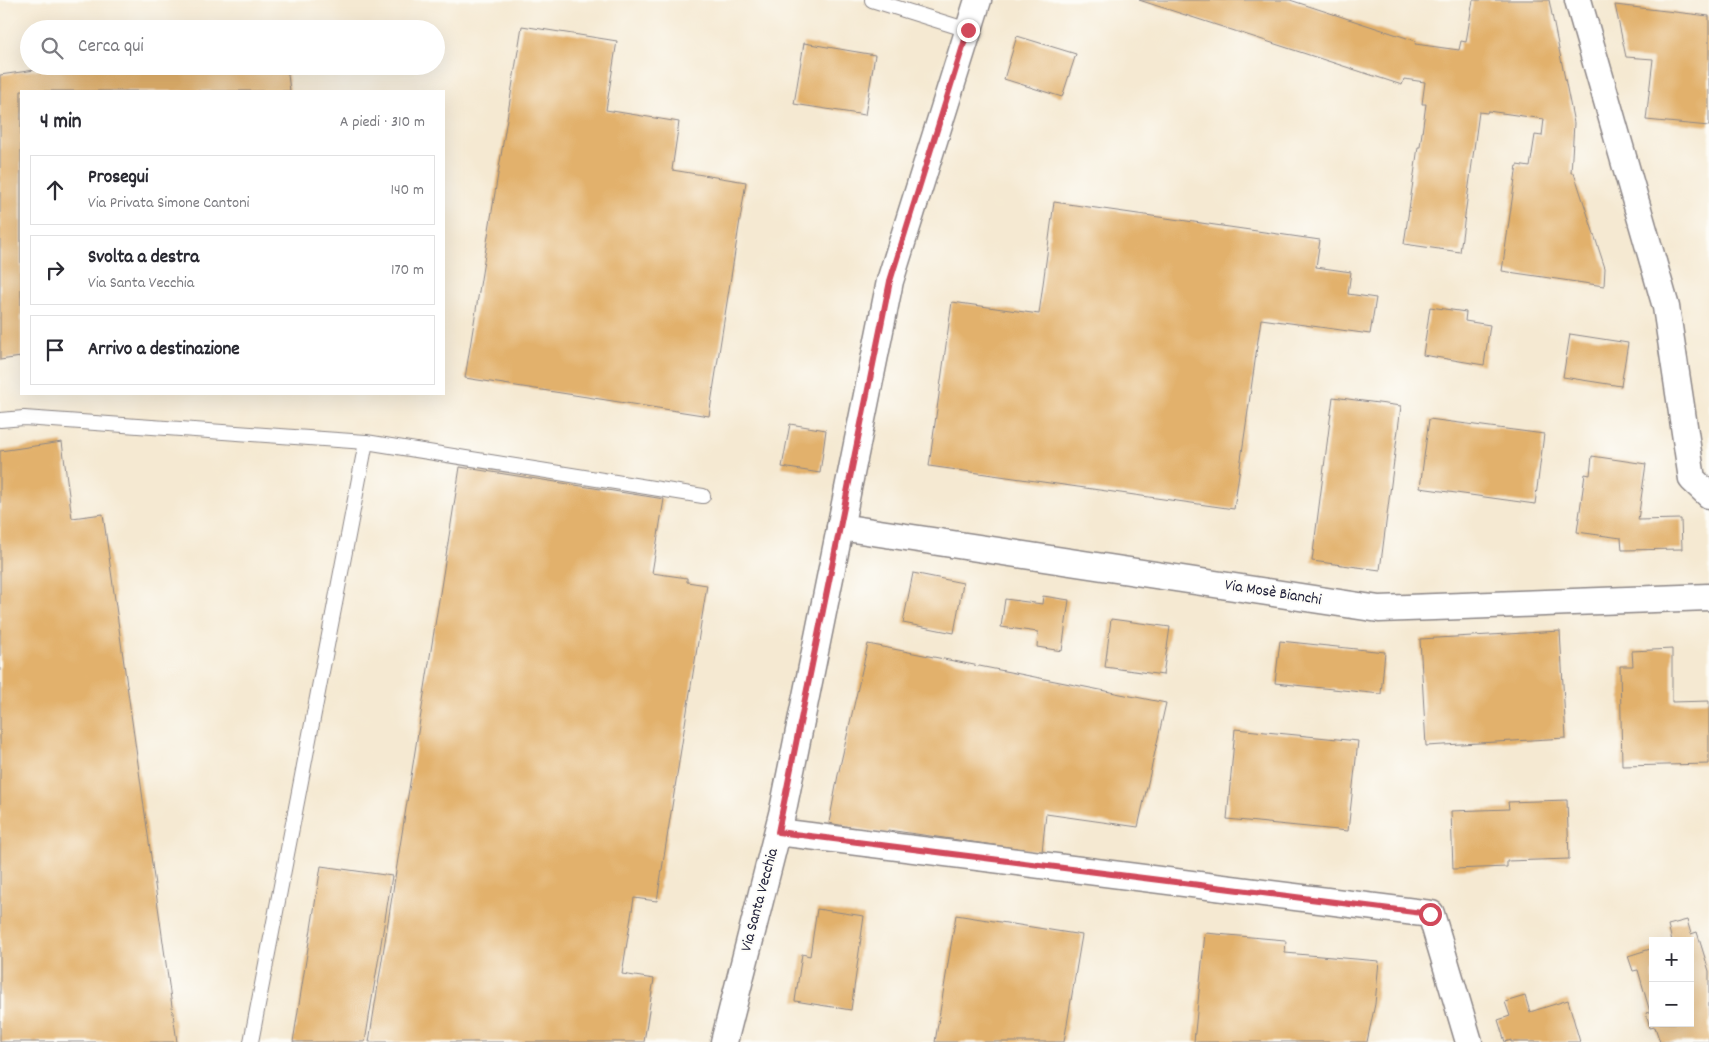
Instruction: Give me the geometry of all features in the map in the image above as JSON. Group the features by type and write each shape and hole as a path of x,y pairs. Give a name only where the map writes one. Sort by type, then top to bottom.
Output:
{"street":[{"name":"Via Santa Vecchia","path":"724,1042 778,832 890,281 978,0"},
{"path":"1578,0 1666,307 1692,478 1709,494"},
{"name":"Via Mosè Bianchi","path":"840,527 1378,609 1709,597"},
{"path":"778,832 1430,914 1468,1042"}],"lane":[{"path":"872,0 968,30"},
{"path":"0,420 24,418 366,442 703,496"},
{"path":"251,1042 366,442"}],"building":[{"path":"1139,0 1290,0 1416,41 1415,44 1459,50 1461,41 1466,42 1473,0 1549,0 1574,123 1571,173 1574,173 1605,268 1604,286 1502,271 1517,165 1530,167 1535,135 1542,136 1544,119 1488,111 1487,113 1479,112 1460,252 1404,244 1426,104 1422,104 1425,82 1404,79 1402,85"},
{"path":"1615,5 1709,16 1709,126 1646,120 1653,59 1626,57"},
{"path":"522,26 617,41 606,110 679,122 672,170 746,182 709,416 465,378"},
{"path":"1017,36 1076,54 1062,97 1004,79"},
{"path":"804,43 875,55 865,115 794,104"},
{"path":"20,72 20,75 288,75 290,90 20,90 20,357 0,360 0,75"},
{"path":"1054,202 1320,240 1316,267 1351,272 1348,294 1376,298 1370,334 1261,319 1234,509 929,466 952,302 1039,314"},
{"path":"1430,307 1466,312 1465,321 1490,325 1484,365 1423,355"},
{"path":"1570,334 1628,343 1621,386 1563,377"},
{"path":"1333,397 1401,406 1380,570 1312,561"},
{"path":"1429,419 1544,434 1535,504 1420,488"},
{"path":"790,424 826,430 820,473 782,467"},
{"path":"62,442 72,518 103,514 177,1042 0,1042 0,451"},
{"path":"1592,456 1646,464 1638,520 1681,519 1682,549 1622,550 1621,538 1577,532 1585,474 1590,475"},
{"path":"460,467 664,499 652,573 687,578 687,582 707,585 657,901 634,898 622,974 654,979 644,1042 369,1042"},
{"path":"913,573 963,583 954,633 903,623"},
{"path":"1043,596 1069,600 1062,651 1037,647 1038,632 1001,627 1005,599 1042,604"},
{"path":"1111,619 1170,627 1163,675 1105,667"},
{"path":"1560,631 1566,738 1426,746 1420,639"},
{"path":"1280,641 1385,652 1381,694 1275,683"},
{"path":"868,644 1166,703 1138,827 1046,814 1042,852 888,830 887,834 829,823"},
{"path":"1672,649 1672,702 1709,701 1709,764 1622,766 1620,666 1633,666 1632,651"},
{"path":"1235,729 1358,741 1348,831 1227,819"},
{"path":"1567,800 1569,859 1507,861 1507,867 1453,869 1451,811 1509,809 1508,802"},
{"path":"321,866 392,876 365,1042 293,1042"},
{"path":"817,909 864,916 851,1010 795,1001 802,954 810,956"},
{"path":"956,915 1082,935 1064,1042 935,1042"},
{"path":"1687,920 1691,934 1697,932 1709,971 1709,1042 1660,1042 1655,1027 1694,1027 1694,937 1671,937 1668,925"},
{"path":"1205,933 1285,940 1285,953 1379,961 1375,1004 1367,1042 1194,1042"},
{"path":"1649,949 1649,1008 1638,970 1633,971 1628,956"},
{"path":"1525,996 1530,1012 1568,1000 1580,1042 1511,1042 1511,1040 1505,1042 1498,1020 1510,1016 1505,1002"},
{"path":"1649,1012 1649,1024 1646,1013"}],"route":[{"path":"968,30 890,281 778,832 1430,914"}]}
